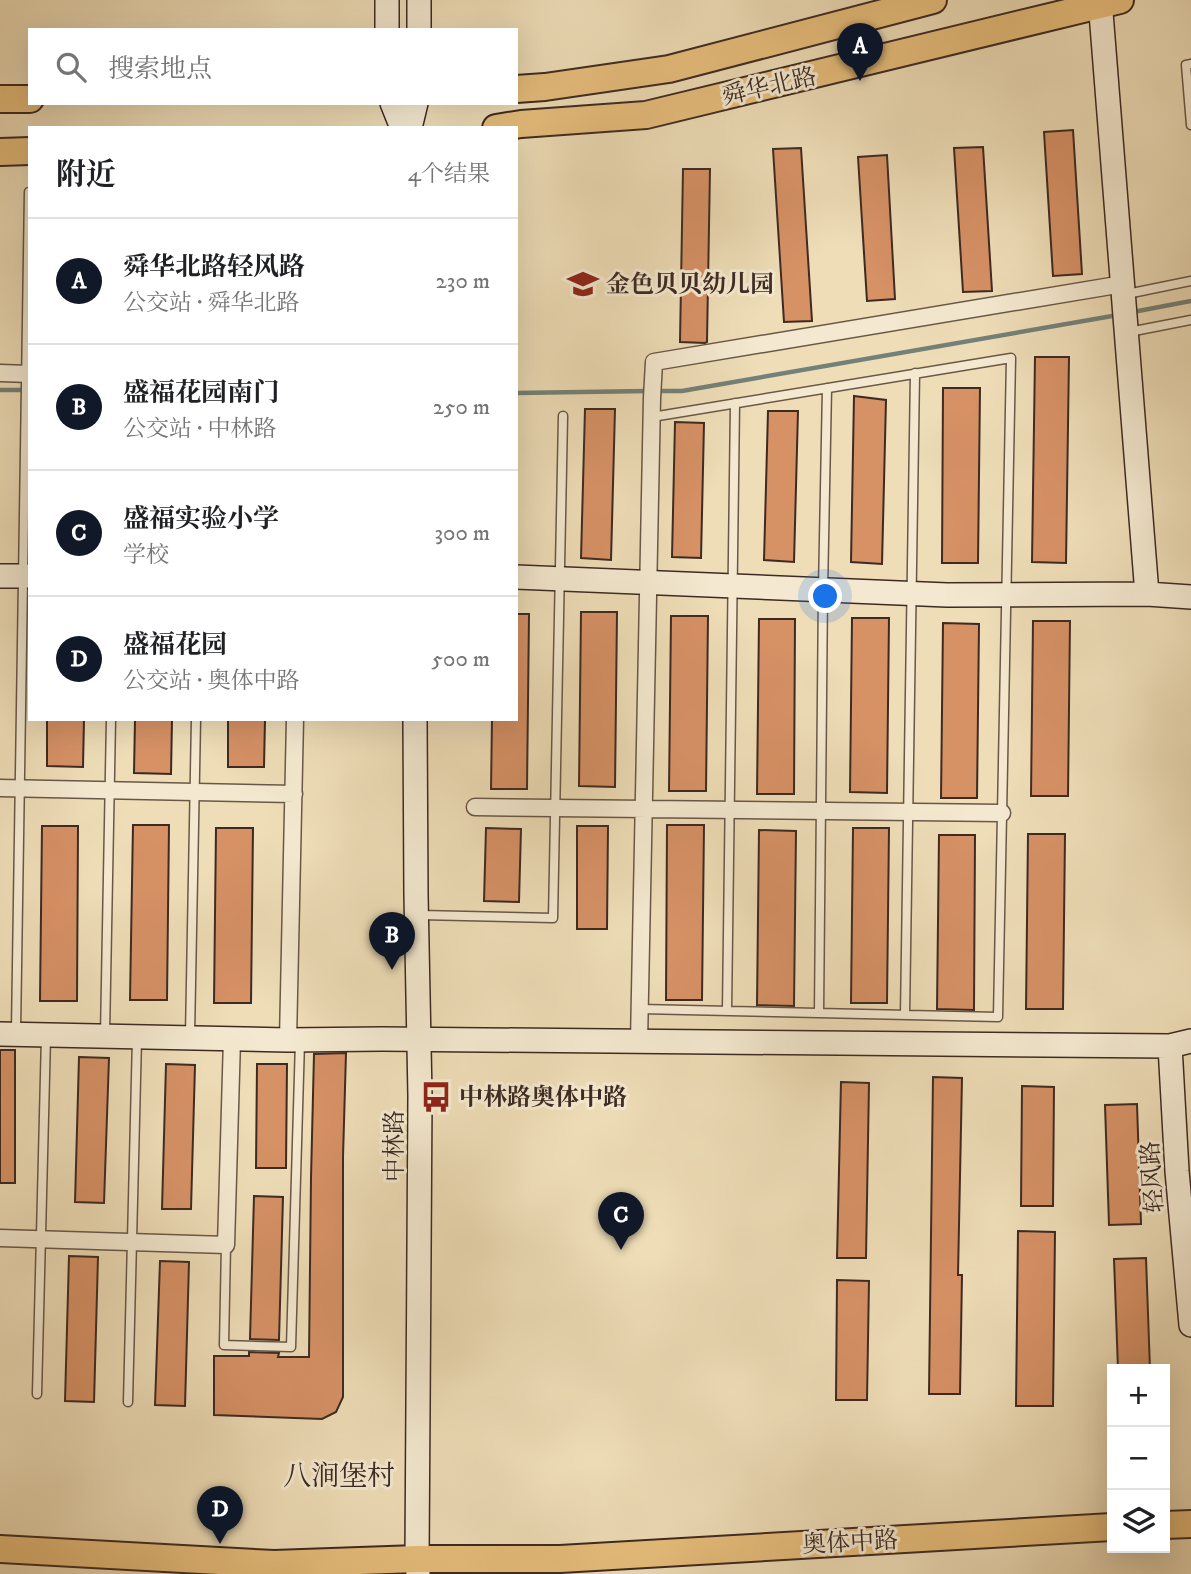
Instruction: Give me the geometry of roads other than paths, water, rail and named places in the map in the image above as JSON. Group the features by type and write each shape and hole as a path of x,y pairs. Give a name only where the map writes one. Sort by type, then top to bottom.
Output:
{"main road":[{"name":"舜华北路","path":"518,89 669,69 933,0"},
{"name":"舜华北路","path":"508,126 646,115 858,65 1107,1"},
{"path":"0,99 28,99"},
{"path":"0,152 28,151"},
{"path":"1170,1525 1191,1524"},
{"name":"奥体中路","path":"0,1549 274,1564 418,1567 1107,1527"}],"street":[{"path":"387,0 387,28"},
{"path":"419,0 419,28"},
{"path":"1107,1 1125,308 1147,594"},
{"path":"393,105 401,126"},
{"path":"410,126 416,105"},
{"path":"639,1042 654,362 1125,308"},
{"path":"0,373 27,377"},
{"path":"518,577 912,593 1147,594 1191,597"},
{"path":"294,1040 295,721"},
{"name":"中林路","path":"415,721 420,1096 418,1567"},
{"path":"0,788 294,794"},
{"path":"475,807 1002,813"},
{"path":"8,1034 294,1040 1180,1044"},
{"path":"0,1238 226,1245 232,1039"},
{"name":"轻风路","path":"1180,1044 1191,1325"}],"lane":[{"path":"1191,64 1186,65 1191,125"},
{"path":"1125,308 1191,281"},
{"path":"8,1034 20,788 18,576 27,377 28,284"},
{"path":"1125,308 1191,320"},
{"path":"640,1009 999,1017 1011,358 652,417"},
{"path":"905,1015 915,373"},
{"path":"819,1013 827,388"},
{"path":"726,1011 735,403"},
{"path":"416,915 553,918 564,416"},
{"path":"105,1036 111,721"},
{"path":"190,1038 196,721"},
{"path":"37,1394 46,1035"},
{"path":"128,1402 137,1037"},
{"path":"226,1245 224,1345 291,1347 294,1040"}],"waterway":[{"path":"1133,312 1191,301"},
{"path":"657,391 682,391 1118,315"},
{"path":"0,390 25,390"},
{"path":"518,393 648,391"}],"place":[{"name":"舜华北路轻风路","path":"860,81"},
{"name":"金色贝贝幼儿园","path":"583,284"},
{"name":"盛福花园南门","path":"392,970"},
{"name":"中林路奥体中路","path":"436,1097"},
{"name":"盛福实验小学","path":"621,1250"},
{"name":"盛福花园","path":"220,1544"}],"district":[{"name":"八涧堡村","path":"339,1475"}]}
